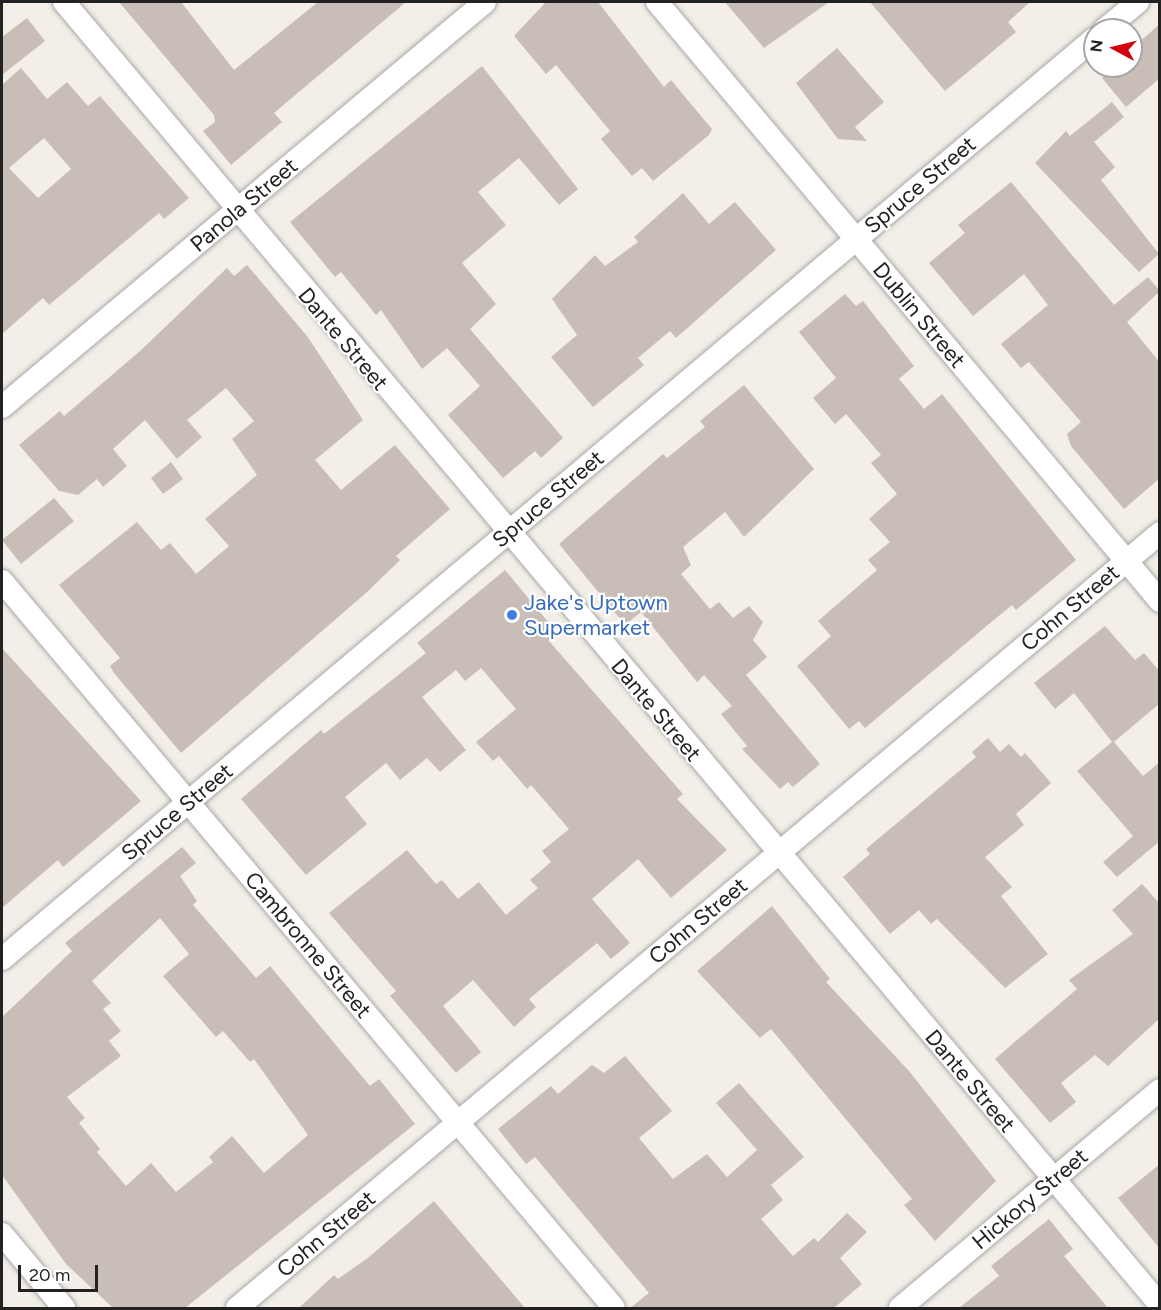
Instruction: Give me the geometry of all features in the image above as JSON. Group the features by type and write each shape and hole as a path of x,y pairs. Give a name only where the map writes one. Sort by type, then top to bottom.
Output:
{"street":[{"name":"Dante Street","path":"64,2 236,212 1160,1305"},
{"name":"Panola Street","path":"2,407 485,2"},
{"name":"Dublin Street","path":"657,2 1160,601"},
{"path":"1119,18 1138,2"},
{"name":"Spruce Street","path":"2,959 1083,48"},
{"name":"Cohn Street","path":"237,1308 1160,533"},
{"name":"Cambronne Street","path":"2,581 614,1308"},
{"name":"Hickory Street","path":"900,1308 1160,1090"},
{"path":"2,1234 64,1308"}],"building":[{"path":"119,2 181,2 234,70 318,2 406,2 274,113 282,122 231,165 203,131 215,122 214,115"},
{"path":"546,2 598,2 664,87 671,80 712,129 709,135 653,181 642,168 632,176 601,139 610,131 556,65 546,74 514,36"},
{"path":"725,2 829,2 764,48"},
{"path":"870,2 1030,2 1008,22 1016,32 945,91"},
{"path":"27,18 45,41 2,75 2,37"},
{"path":"1160,24 1160,78 1126,107 1102,78 1143,78 1143,39"},
{"path":"837,48 884,102 855,127 867,141 838,139 796,83"},
{"path":"482,66 578,189 559,205 519,158 478,192 506,225 462,263 496,304 470,329 563,438 541,458 535,451 503,478 448,415 480,386 447,348 422,369 381,310 376,315 341,272 335,277 290,222"},
{"path":"21,68 47,99 67,82 88,106 100,96 189,198 164,219 159,213 49,305 43,298 2,334 2,85","holes":["44,138 71,169 38,198 9,168"]},
{"path":"1112,102 1124,117 1094,142 1115,167 1101,180 1159,254 1139,272 1035,163 1066,131 1070,136"},
{"path":"1011,182 1114,305 1148,277 1160,291 1127,322 1160,363 1160,478 1124,509 1071,446 1067,434 1081,422 1029,362 1021,368 1001,344 1048,305 1024,274 973,316 929,263 965,233 958,225"},
{"path":"683,193 709,224 735,202 776,250 676,338 670,331 638,358 644,365 593,407 551,357 577,335 552,299 595,255 605,266 638,242 634,237"},
{"path":"247,265 307,336 363,420 315,460 341,490 395,445 450,509 396,556 400,560 366,593 181,753 114,673 110,666 120,658 59,585 137,522 161,550 170,543 196,574 229,546 205,519 257,475 232,439 254,421 226,388 187,420 202,437 177,459 145,420 113,449 127,466 103,487 97,479 78,495 59,491 19,445 60,411 64,416 140,351 227,268 234,276"},
{"path":"845,294 856,306 863,301 914,366 899,379 924,409 942,394 1076,560 1016,610 1012,605 865,728 859,721 849,729 797,666 831,636 818,621 877,570 868,560 890,542 869,519 897,494 871,463 881,455 846,414 835,424 813,398 836,378 799,332"},
{"path":"744,385 814,469 744,537 725,512 683,547 691,565 681,574 710,609 719,602 733,618 749,606 763,622 753,640 767,657 746,675 820,764 793,787 788,782 780,789 742,749 747,746 721,714 732,706 704,675 697,682 641,612 625,625 559,544 663,454 667,458 705,427 700,421"},
{"path":"171,462 183,479 163,494 151,478"},
{"path":"54,498 74,521 21,564 2,540"},
{"path":"505,570 558,634 549,641 683,794 677,799 727,850 671,898 638,859 592,899 630,943 611,959 597,943 529,999 536,1007 514,1027 473,980 443,1006 481,1052 456,1073 390,996 396,991 329,913 407,850 436,884 442,880 458,899 479,882 506,915 538,888 530,880 551,862 542,851 569,829 531,785 527,789 499,756 493,761 476,742 516,709 481,668 465,681 456,670 422,697 466,750 440,772 427,758 400,780 386,763 345,797 367,824 306,875 241,799 321,730 324,734 426,653 417,643"},
{"path":"1105,626 1135,660 1144,653 1160,672 1160,703 1114,742 1143,776 1160,762 1160,841 1117,877 1103,862 1133,836 1077,771 1112,742 1074,693 1055,709 1034,683"},
{"path":"2,648 141,801 63,867 58,860 2,908"},
{"path":"988,738 1000,752 1009,744 1021,757 1025,753 1051,783 1016,814 1024,825 985,857 1012,887 1001,896 1048,954 1005,988 937,919 931,924 919,910 890,934 843,877 870,854 866,849 976,757 972,752"},
{"path":"182,847 196,863 180,876 197,901 193,905 256,978 270,966 370,1086 379,1079 415,1124 185,1308 113,1308 66,1264 2,1175 2,1017 72,951 65,943","holes":["160,918 189,954 163,976 216,1037 223,1031 250,1062 254,1059 308,1135 264,1173 232,1136 209,1157 213,1162 176,1192 151,1163 126,1186 97,1152 100,1149 79,1123 85,1118 67,1097 121,1056 109,1041 121,1031 103,1009 111,1003 92,981"]},
{"path":"1142,884 1160,904 1160,1018 1108,1066 1095,1055 1061,1083 1076,1102 1050,1123 995,1059 1077,989 1069,980 1133,934 1112,910"},
{"path":"772,906 830,979 826,982 909,1071 996,1181 935,1241 904,1205 912,1199 771,1029 760,1038 697,971"},
{"path":"625,1056 672,1111 639,1138 673,1179 707,1154 727,1177 757,1150 716,1103 739,1083 804,1157 771,1185 783,1200 761,1219 793,1256 814,1238 818,1242 847,1213 867,1232 840,1258 862,1284 834,1308 630,1308 649,1293 535,1157 526,1164 498,1129 551,1086 558,1094 592,1065 604,1073"},
{"path":"1160,1164 1160,1249 1118,1198"},
{"path":"434,1201 525,1308 299,1308 334,1275 338,1279 369,1257"},
{"path":"1049,1219 1073,1249 1064,1256 1108,1308 959,1308 999,1276 991,1266"}],"place":[{"name":"Jake's Uptown Supermarket","path":"512,615"}]}
